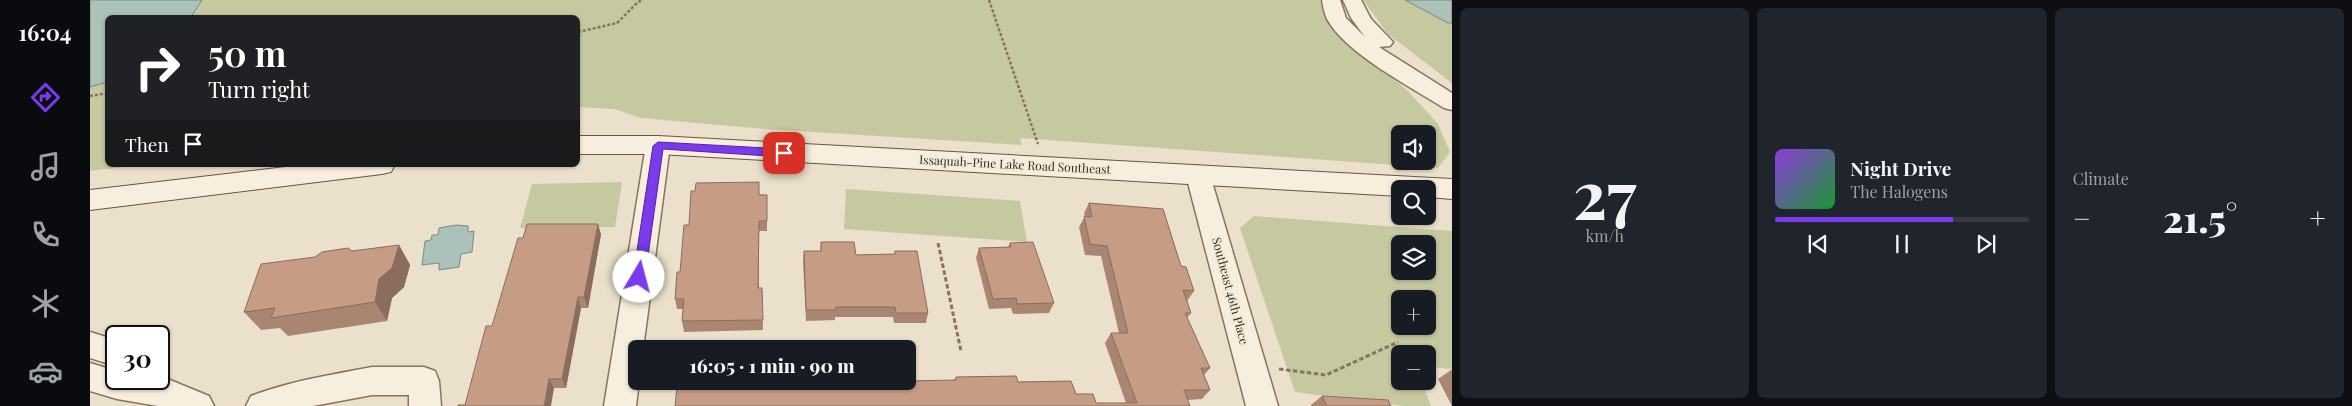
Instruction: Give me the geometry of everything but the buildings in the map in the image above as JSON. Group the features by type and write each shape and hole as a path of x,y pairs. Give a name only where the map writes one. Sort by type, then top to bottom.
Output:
{"main road":[{"name":"Issaquah-Pine Lake Road Southeast","path":"580,145 658,146 1452,189"},
{"path":"90,200 365,167"}],"street":[{"path":"1331,0 1337,20 1349,33 1391,65 1452,103"},
{"path":"1352,0 1360,20 1372,34 1414,64 1452,87"},
{"path":"620,406 658,146"},
{"name":"Southeast 46th Place","path":"1198,175 1262,406"},
{"path":"90,345 105,350"},
{"path":"90,377 117,385 162,393 198,406"},
{"path":"262,406 302,394 372,382 424,381 425,406"}],"path":[{"path":"580,32 617,23 638,2 643,0"},
{"path":"989,0 1046,167"},
{"path":"90,96 105,93"},
{"path":"938,244 961,351"},
{"path":"1251,365 1326,375 1398,342"}],"green space":[{"path":"90,0 1323,0 1355,48 1407,90 1438,124 1450,152 1438,168 1436,168 1436,125 1391,125 1391,165 1020,138 1022,145 765,129 641,118 614,109 580,107 580,15 105,15 105,167 123,167 90,171"},
{"path":"1363,0 1452,0 1452,83 1388,34"},
{"path":"622,182 615,227 520,228 532,184"},
{"path":"846,189 1020,201 1027,242 844,229"},
{"path":"1254,216 1452,231 1452,369 1436,368 1436,345 1391,345 1391,390 1425,390 1431,406 1403,406 1295,392 1240,228"}],"water":[{"path":"90,0 202,0 192,15 105,15 105,83 90,87"},
{"path":"1405,0 1452,0 1452,23 1448,23"},
{"path":"456,225 468,226 468,232 474,231 472,252 461,254 459,267 439,270 439,263 422,265 425,241 431,240 432,235 438,235 439,228"}],"route":[{"path":"639,277 658,146 784,153"}]}
